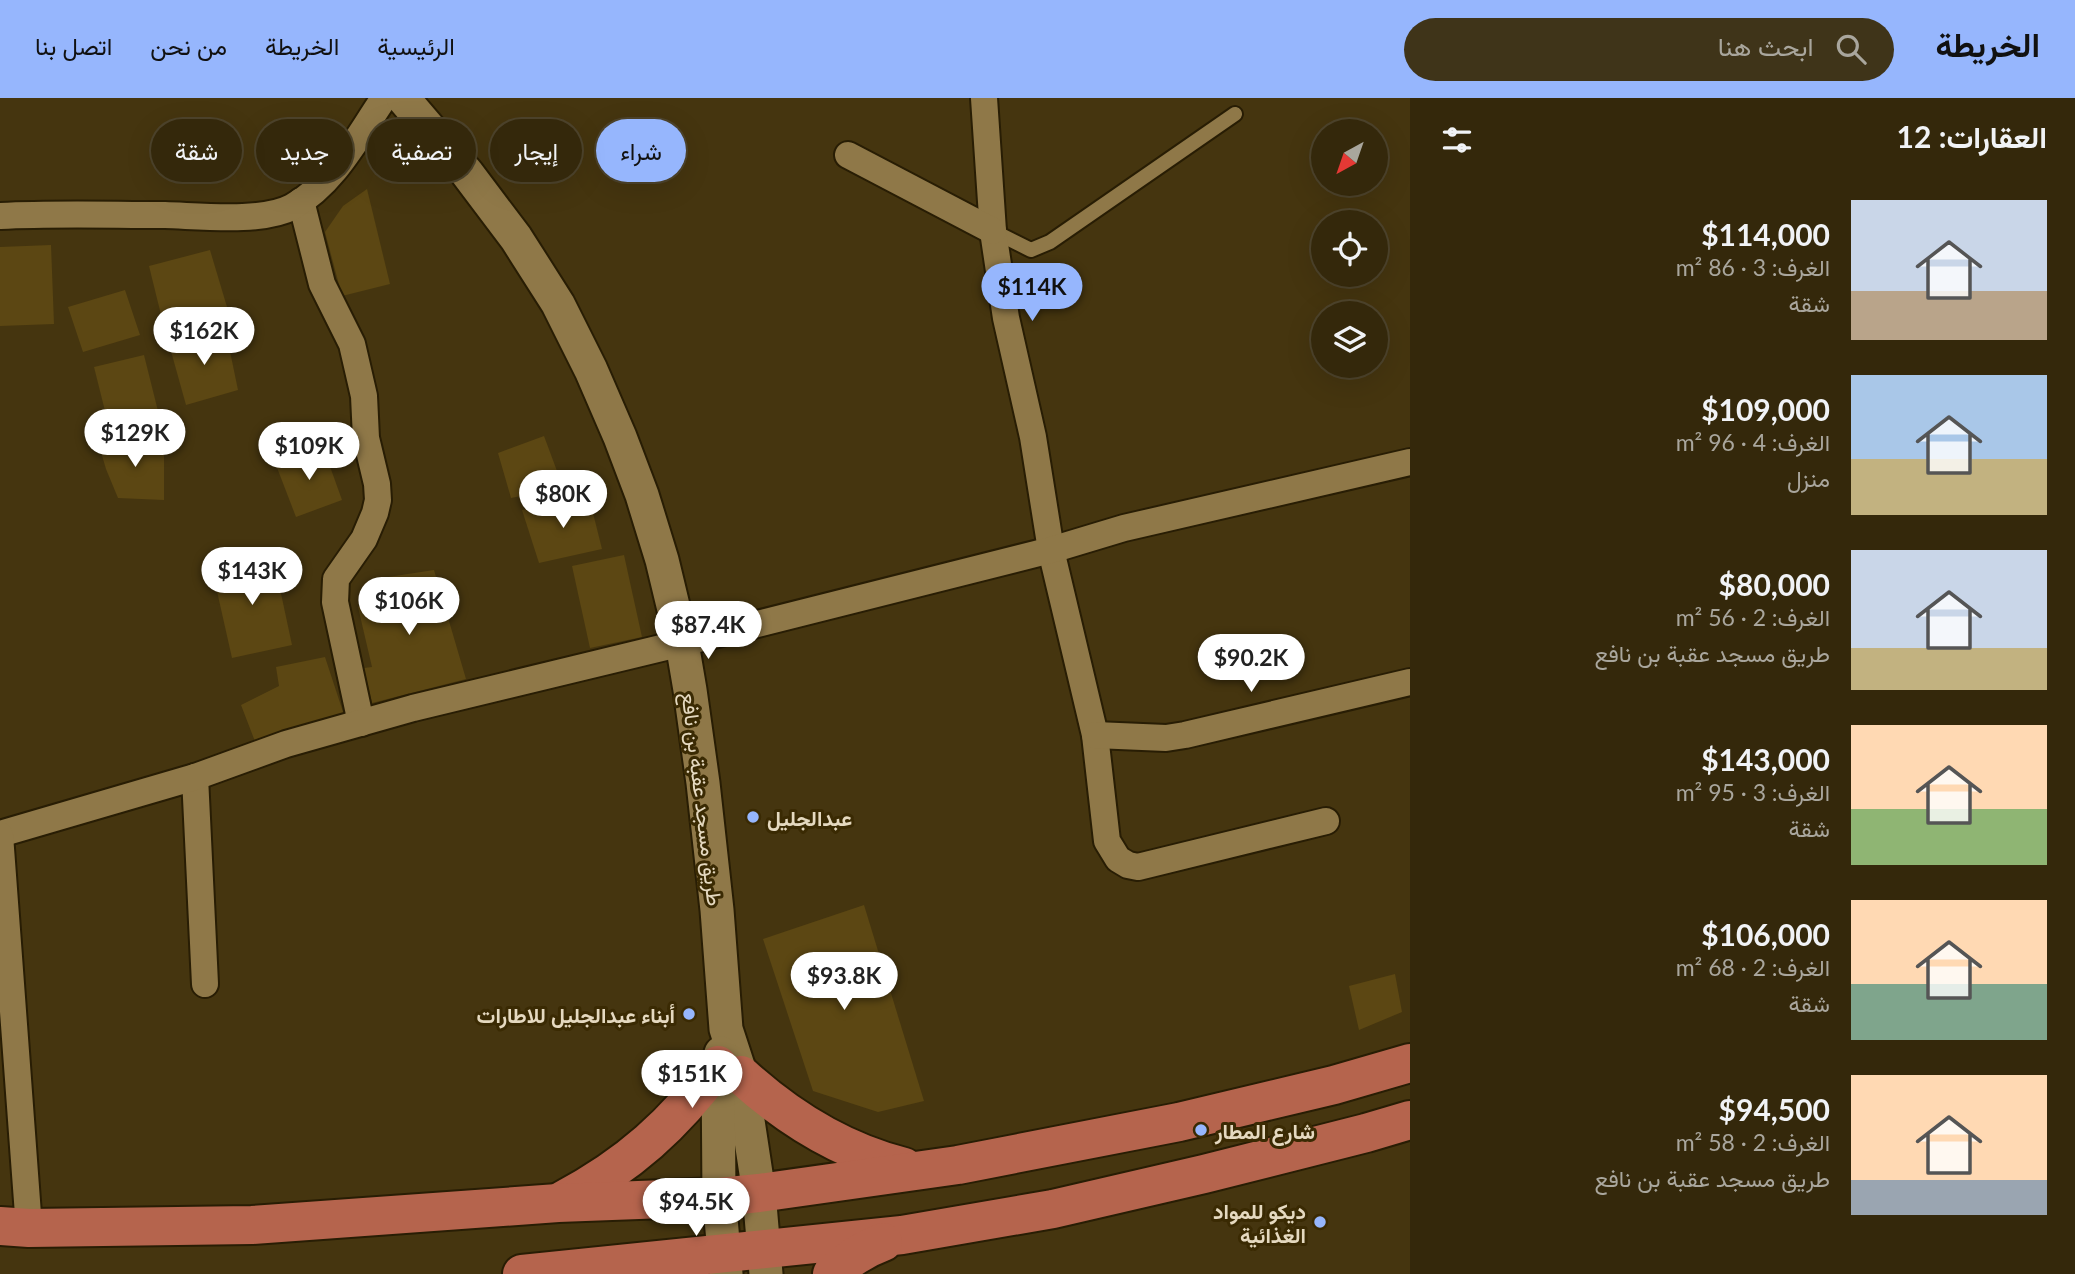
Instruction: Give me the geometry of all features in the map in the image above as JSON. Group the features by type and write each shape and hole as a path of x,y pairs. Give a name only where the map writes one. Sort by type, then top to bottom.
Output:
{"main road":[{"path":"558,1203 611,1172 644,1148 681,1113 728,1056 784,1112 807,1127 858,1153 913,1170"},
{"path":"14,1227 252,1225 558,1203 759,1193 958,1165 1179,1122 1334,1085 1410,1063"},
{"path":"522,1274 765,1261 1053,1209 1217,1171 1410,1120"},
{"path":"832,1274 845,1262 872,1246 902,1235"}],"street":[{"path":"0,216 255,216 290,208 312,193 335,170 384,98"},
{"name":"طريق مسجد عقبة بن نافع","path":"403,98 499,216 558,304 620,437 662,560 682,643 706,808 717,910 728,1056 719,1197 725,1264"},
{"path":"984,98 992,231 1006,317 1033,437 1051,551 1095,735 1107,841 1118,859 1138,867 1326,821"},
{"path":"848,155 992,231"},
{"path":"301,201 322,284 352,344 364,396 366,438 377,484 375,513 364,539 337,579 335,590 335,602 362,723"},
{"path":"14,1227 0,834 195,777 286,744 413,708 1051,551 1124,528 1410,463"},
{"path":"1095,735 1166,738 1185,735 1410,682"},
{"path":"195,777 205,984"},
{"name":"طريق مسجد عقبة بن نافع","path":"728,1056 759,1193 765,1261"}],"lane":[{"path":"992,231 1031,250 1050,242 1235,114"}],"building":[{"path":"367,189 390,284 342,296 325,232 343,206"},
{"path":"51,245 54,324 0,326 0,247"},
{"path":"210,250 230,317 166,335 149,266"},
{"path":"125,290 140,335 83,352 68,307"},
{"path":"226,332 238,390 186,405 169,344"},
{"path":"144,355 159,415 109,427 94,367"},
{"path":"544,436 557,471 548,476 541,492 511,498 498,453"},
{"path":"98,442 164,442 164,500 118,498"},
{"path":"323,447 342,500 296,517 276,465"},
{"path":"589,497 602,549 539,563 522,510"},
{"path":"624,555 642,637 590,648 572,566"},
{"path":"273,556 292,645 232,658 212,569"},
{"path":"434,570 466,679 372,703 364,668 372,667 358,607 375,597 375,579"},
{"path":"325,657 344,715 256,744 241,705 279,686 276,667"},
{"path":"864,905 924,1101 878,1112 813,1091 763,939"},
{"path":"1395,974 1402,1012 1359,1030 1349,986"}],"place":[{"name":"عبدالجليل","path":"753,817"},
{"name":"أبناء عبدالجليل للاطارات","path":"689,1014"},
{"name":"شارع المطار","path":"1201,1130"},
{"name":"ديكو للمواد الغذائية","path":"1320,1222"}]}
